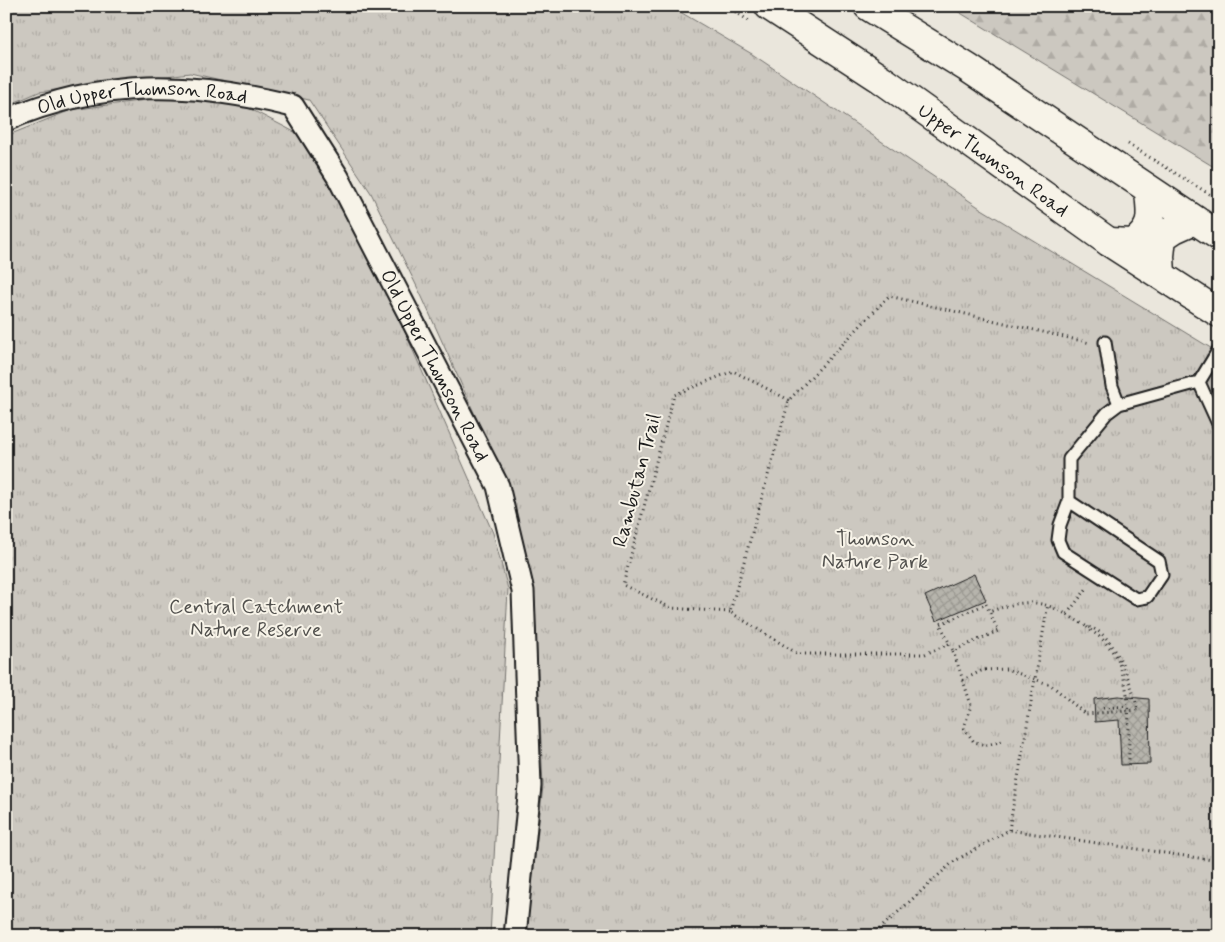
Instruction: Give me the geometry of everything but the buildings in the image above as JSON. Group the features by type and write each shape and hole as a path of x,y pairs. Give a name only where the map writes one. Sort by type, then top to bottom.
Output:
{"main road":[{"name":"Upper Thomson Road","path":"769,6 881,79 1109,242 1219,314"},
{"path":"868,6 968,68 1219,236"},
{"path":"1109,242 1134,243 1147,233 1151,215 1150,191"},
{"path":"1161,275 1162,237 1194,220"}],"street":[{"name":"Old Upper Thomson Road","path":"6,120 41,105 113,89 186,87 243,93 294,106 338,177 498,486 523,591 530,786 514,936"}],"lane":[{"path":"1105,342 1112,386 1119,404"},
{"path":"1069,501 1159,561 1162,575 1147,597 1136,599 1064,552 1058,540 1060,525 1069,501 1069,460 1107,414 1119,404 1199,382 1219,348"},
{"path":"1199,382 1219,426"}],"path":[{"path":"730,612 789,400 889,296 1088,343 1105,342"},
{"name":"Rambutan Trail","path":"789,400 733,371 674,395 623,585 671,608 730,612 798,654 925,654 949,644"},
{"path":"1067,614 1098,574"},
{"path":"989,612 1009,604 1029,602 1048,604 1087,626 1103,639 1120,667 1126,687 1130,761"},
{"path":"952,651 998,631 986,604 940,624 952,651 971,705 964,728 974,742 987,745 1003,740"},
{"path":"1009,830 1048,604"},
{"path":"963,680 983,670 1006,669 1051,685 1062,692 1073,705 1085,714 1138,710 1132,686 1114,650 1106,637 1093,627 1087,626"},
{"path":"1103,708 1128,706"},
{"path":"872,936 952,862 1009,830 1219,861"}],"green space":[{"name":"Thomson Nature Park","path":"6,6 670,6 752,54 980,208 1219,353 1219,936 526,936 543,786 534,586 503,477 422,297 371,193 309,100 190,73 39,92 6,106"},
{"path":"949,6 1219,6 1219,170"},
{"name":"Central Catchment Nature Reserve","path":"183,95 229,98 308,139 341,186 493,533 508,589 490,936 6,936 6,136 71,110"}]}
